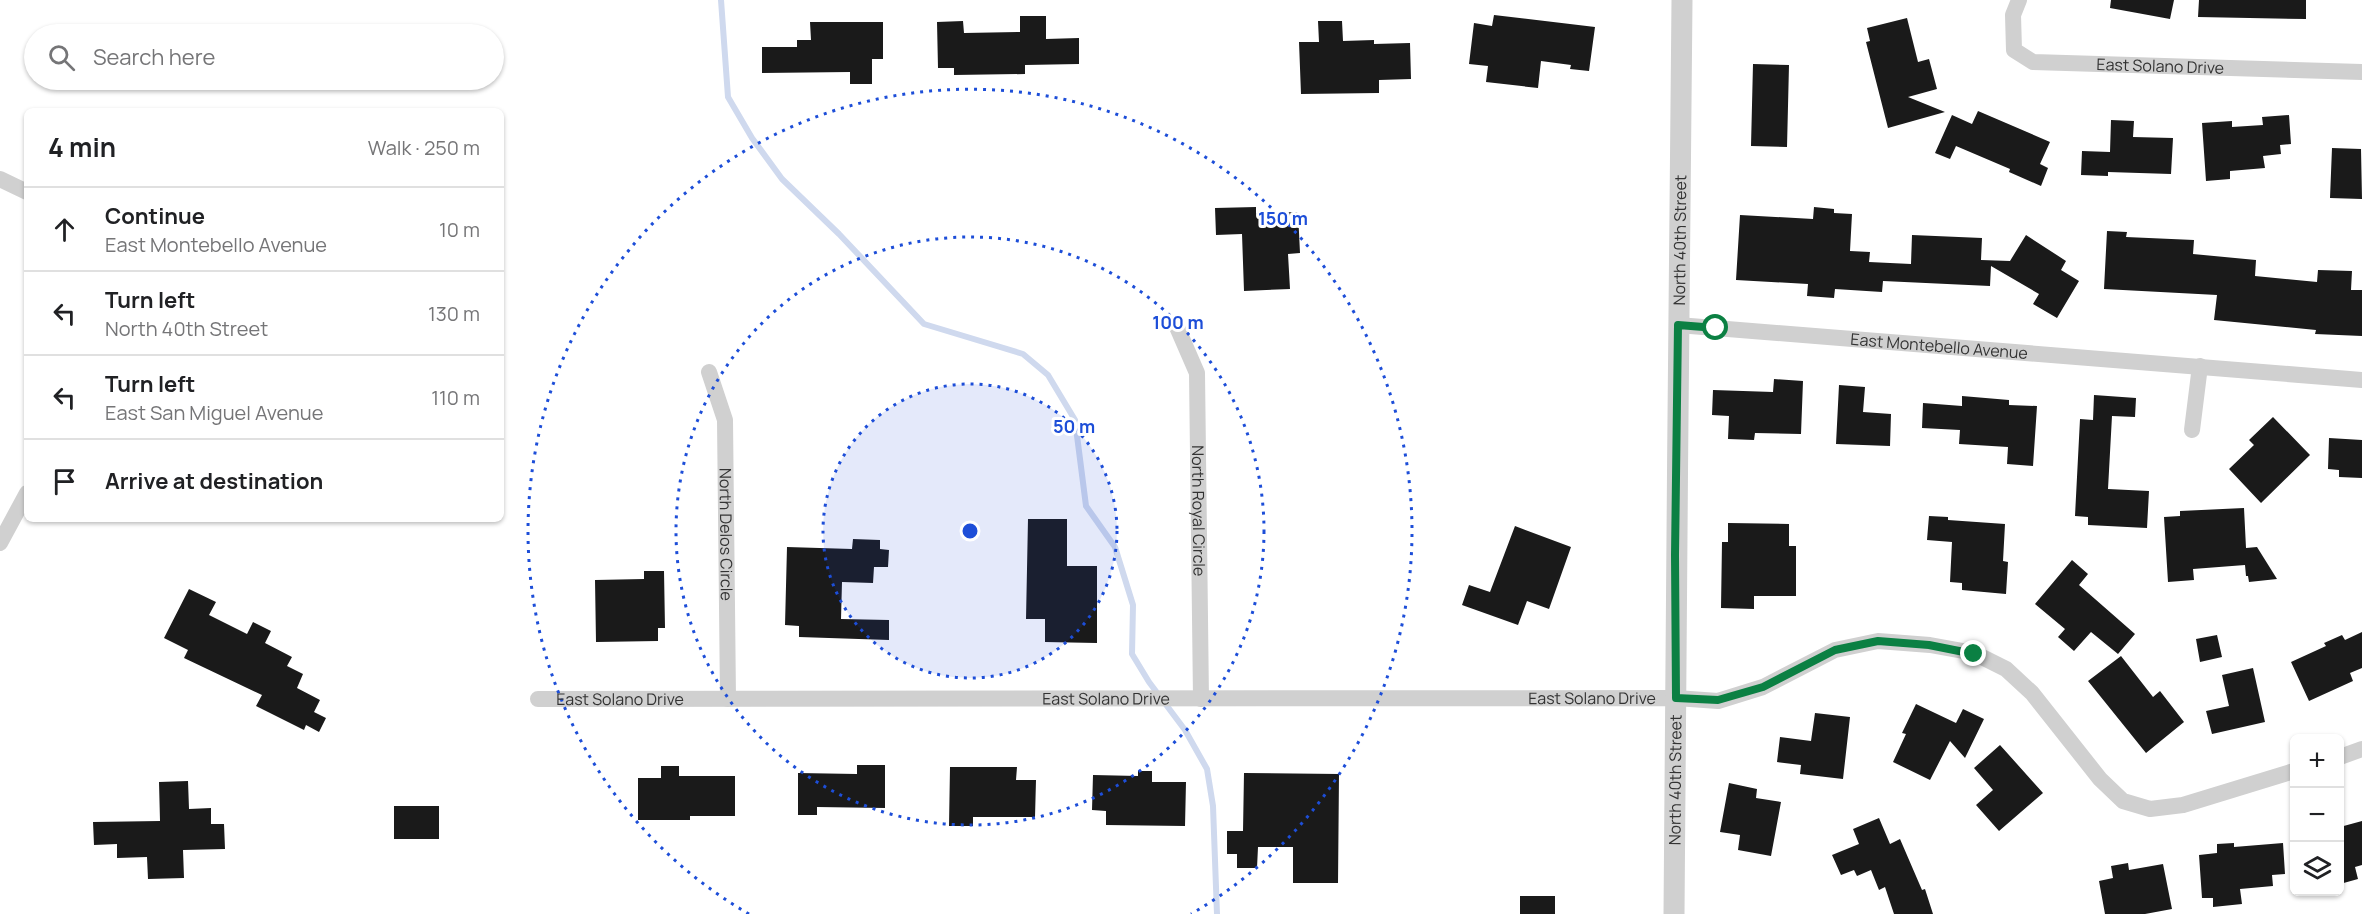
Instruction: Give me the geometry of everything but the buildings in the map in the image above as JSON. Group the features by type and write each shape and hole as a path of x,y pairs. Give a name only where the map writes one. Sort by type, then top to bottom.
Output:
{"street":[{"name":"North 40th Street","path":"1674,914 1675,555 1682,0"},
{"name":"East Solano Drive","path":"2019,0 2013,15 2014,50 2033,62 2362,72"},
{"path":"0,179 24,191"},
{"name":"East Montebello Avenue","path":"1678,325 2362,380"},
{"name":"North Royal Circle","path":"1177,327 1197,373 1201,699"},
{"path":"2192,430 2200,366"},
{"name":"North Delos Circle","path":"709,372 725,420 728,699"},
{"path":"0,543 24,499"},
{"name":"East Solano Drive","path":"538,699 1676,698 1718,700 1763,687 1835,650 1878,641 1929,645 1974,654 2006,669 2032,693 2100,779 2123,801 2150,809 2183,805 2290,773"},
{"path":"2344,756 2362,749"}],"waterway":[{"path":"721,0 728,97 752,138 782,179 839,234 924,324 1023,354 1048,375 1075,420 1086,506 1115,547 1133,605 1132,654 1149,682 1185,730 1207,769 1213,806 1217,914"}],"route":[{"path":"1716,328 1678,325 1676,698 1718,700 1763,687 1835,650 1878,641 1929,645 1974,654"}]}
